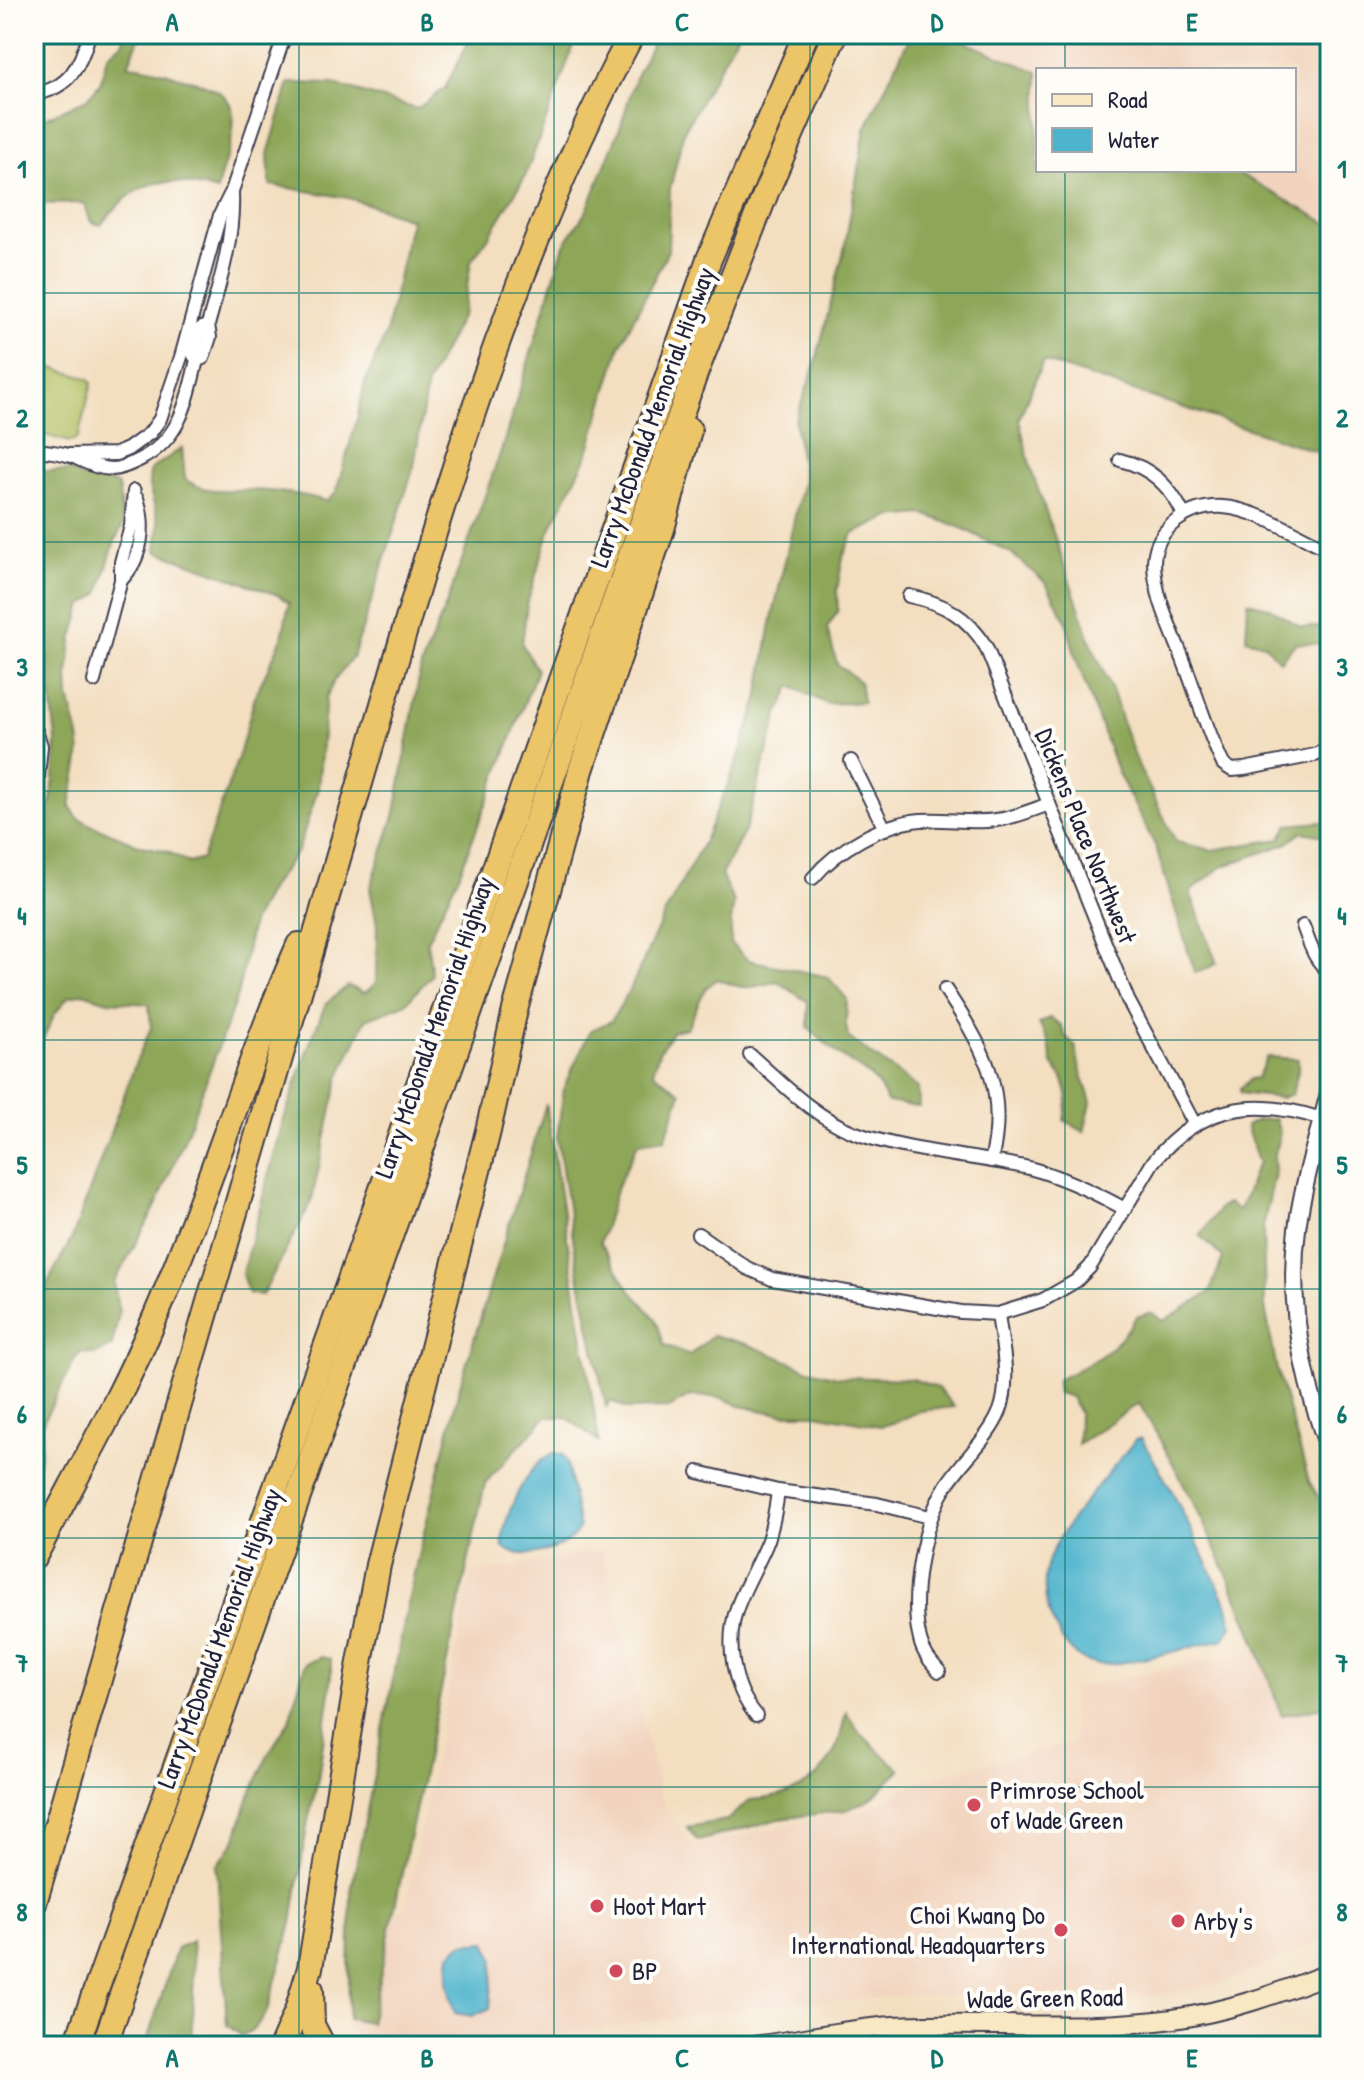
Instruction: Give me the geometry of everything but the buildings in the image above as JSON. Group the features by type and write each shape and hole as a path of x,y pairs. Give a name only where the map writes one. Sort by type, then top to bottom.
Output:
{"highway":[{"path":"34,1903 331,882 476,399 513,296 563,176 632,34"},
{"path":"76,2046 709,259 806,34"},
{"name":"Larry McDonald Memorial Highway","path":"104,2046 705,349 767,190 835,34"},
{"path":"282,2046 310,1968 378,1565 547,888 581,770 675,487 705,349"},
{"path":"34,1557 128,1378 157,1315 278,992 331,882"},
{"path":"310,1968 312,2025 323,2046"}],"main road":[{"name":"Wade Green Road","path":"757,2046 816,2040 890,2026 1091,2025 1173,2019 1252,2000 1330,1973"}],"street":[{"path":"34,94 50,91 72,76 84,55 89,34"},
{"path":"34,450 68,455 116,454 150,433 160,419 181,357 220,215 232,191 285,34"},
{"path":"68,455 91,465 112,469 130,464 160,447 173,433 182,416 197,360 193,354 200,329 208,325 233,219 232,191"},
{"path":"1120,460 1155,474 1170,490 1184,515"},
{"path":"94,681 121,580 121,562 131,526 134,491 143,517 143,536 128,574 121,580"},
{"path":"1330,550 1240,510 1211,507 1184,515 1173,523 1158,546 1154,559 1158,590 1223,764 1232,770 1244,769 1315,755 1330,748"},
{"name":"Dickens Place Northwest","path":"909,596 945,606 978,634 1128,1000 1194,1123"},
{"path":"34,731 39,746 34,796"},
{"path":"851,761 885,829"},
{"path":"813,878 831,859 885,829 921,820 992,821 1049,804"},
{"path":"1303,926 1313,953 1321,966 1330,972"},
{"path":"945,989 991,1068 998,1119 991,1161"},
{"path":"750,1055 812,1109 853,1132 1049,1174 1125,1209"},
{"path":"1330,1090 1324,1129 1299,1212 1294,1284 1296,1324 1304,1369 1330,1452"},
{"path":"698,1234 747,1268 772,1279 961,1312 998,1314 1043,1300 1076,1281 1102,1250 1153,1162 1165,1147 1194,1123 1237,1109 1268,1107 1286,1108 1324,1129"},
{"path":"939,1671 927,1659 917,1626 918,1587 930,1517 952,1476 986,1435 999,1413 1005,1387 998,1314"},
{"path":"698,1472 778,1491 877,1504 930,1517"},
{"path":"756,1715 739,1686 732,1646 733,1626 741,1599 768,1539 778,1491"}],"shaded area":[{"path":"971,34 1330,34 1330,225 1237,172 1296,172 1296,68 1036,68 1036,71 967,43"},
{"path":"602,1550 661,1799 692,1847 864,1810 925,1779 1075,1742 1072,1689 1260,1650 1281,1715 1330,1706 1330,1938 1227,1981 1159,1995 919,1995 774,2005 473,2046 360,2046 346,2026 367,1918 405,1910 471,1574"}],"green space":[{"path":"126,34 141,34 128,65 159,70 210,87 226,98 231,106 232,138 217,191 181,183 152,184 127,198 101,225 91,222 84,203 34,204 34,123 87,99 100,84 107,56 122,43"},
{"path":"469,34 578,34 525,177 471,261 463,313 427,384 414,466 371,602 353,657 334,681 326,698 318,789 298,850 268,892 252,923 238,993 187,1133 155,1208 114,1283 119,1313 112,1346 96,1354 80,1353 74,1361 43,1422 34,1483 34,1308 73,1236 151,1028 149,1004 108,1001 83,993 68,997 54,1015 43,1039 34,1043 34,873 46,832 56,740 42,591 34,572 34,471 71,471 81,477 100,478 118,485 123,525 114,543 99,594 83,605 72,640 69,697 80,741 70,806 77,817 91,825 141,846 167,851 189,863 202,859 240,752 255,696 282,638 289,603 278,595 156,551 159,524 149,486 150,470 182,448 185,479 201,487 281,492 327,501 336,492 365,382 386,334 411,219 349,198 270,185 268,154 289,83 333,84 417,109 445,88 467,45"},
{"path":"657,34 738,34 684,131 670,189 668,251 620,346 587,456 549,532 527,604 522,644 537,670 459,875 427,941 432,975 405,1004 366,1019 339,1077 311,1203 262,1295 248,1293 242,1274 283,1122 326,1003 348,986 365,993 376,983 377,924 370,889 395,813 421,666 502,448 564,245 587,210 621,125 635,78"},
{"path":"911,34 971,34 967,43 1036,71 1036,172 1237,172 1330,225 1330,456 1043,361 1019,419 1031,469 1093,648 1114,695 1140,769 1176,842 1212,850 1280,839 1288,825 1321,822 1330,826 1330,837 1302,832 1286,844 1221,867 1190,892 1217,964 1195,973 1155,845 1118,773 1076,659 1066,620 1046,583 1011,553 964,529 924,514 890,517 853,534 843,557 837,590 838,611 827,628 837,664 860,682 863,702 827,704 791,686 778,714 745,831 721,875 734,902 731,944 748,960 828,977 847,999 849,1038 918,1088 919,1107 887,1102 873,1079 808,1027 808,1002 777,981 747,987 717,979 705,989 687,1028 673,1031 659,1052 653,1072 681,1093 665,1139 638,1143 617,1187 600,1243 630,1290 656,1319 664,1345 690,1355 713,1335 837,1377 913,1379 938,1388 954,1407 920,1411 880,1426 816,1414 764,1411 740,1406 720,1397 690,1396 669,1408 628,1409 611,1401 606,1407 579,1276 557,1138 564,1087 590,1031 611,1021 631,988 664,915 704,841 734,770 758,700 770,628 803,480 795,421 815,365 845,246 865,129"},
{"path":"34,362 88,378 92,383 78,438 70,442 34,432"},
{"path":"1248,602 1268,607 1301,627 1327,627 1330,630 1330,648 1320,644 1296,643 1280,661 1264,644 1246,639"},
{"path":"1050,1018 1061,1025 1066,1037 1075,1045 1091,1102 1084,1132 1064,1120 1068,1097 1062,1077 1052,1064 1049,1043 1039,1024"},
{"path":"1267,1057 1298,1059 1292,1094 1281,1098 1240,1093 1240,1088 1257,1078"},
{"path":"546,1104 599,1442 566,1417 546,1417 485,1483 370,2023 348,2019 351,1891 414,1573 460,1385"},
{"path":"1275,1119 1280,1133 1263,1227 1265,1307 1277,1370 1309,1481 1330,1516 1330,1706 1281,1715 1219,1555 1139,1403 1078,1444 1079,1413 1071,1397 1058,1393 1057,1380 1111,1348 1136,1317 1151,1312 1163,1321 1210,1292 1223,1257 1200,1236 1219,1209 1228,1203 1238,1210 1259,1164 1246,1126 1257,1120"},
{"path":"321,1657 331,1659 331,1684 318,1779 307,1826 292,1923 267,2011 255,2028 242,2036 227,2025 217,1866 235,1841 247,1802 269,1753 289,1721 305,1664"},
{"path":"846,1712 860,1733 900,1770 870,1800 846,1810 779,1819 698,1841 687,1827 727,1820 750,1800 777,1796 811,1780 829,1761 836,1748"},
{"path":"192,1941 191,2043 151,2046 147,2041 177,1948"}],"water":[{"path":"1141,1438 1172,1491 1228,1606 1232,1626 1224,1639 1126,1662 1092,1663 1071,1650 1055,1627 1046,1599 1046,1569 1055,1545 1075,1514 1135,1440"},
{"path":"554,1453 563,1455 567,1462 579,1529 565,1543 544,1552 522,1554 503,1548 506,1523 517,1494 534,1468"},
{"path":"486,1942 494,1959 490,2008 472,2016 455,2013 447,1984 450,1954 462,1944"}],"place":[{"name":"Primrose School of Wade Green","path":"974,1805"},
{"name":"Hoot Mart","path":"597,1906"},
{"name":"Arby's","path":"1178,1921"},
{"name":"Choi Kwang Do International Headquarters","path":"1061,1930"},
{"name":"BP","path":"616,1971"}]}
